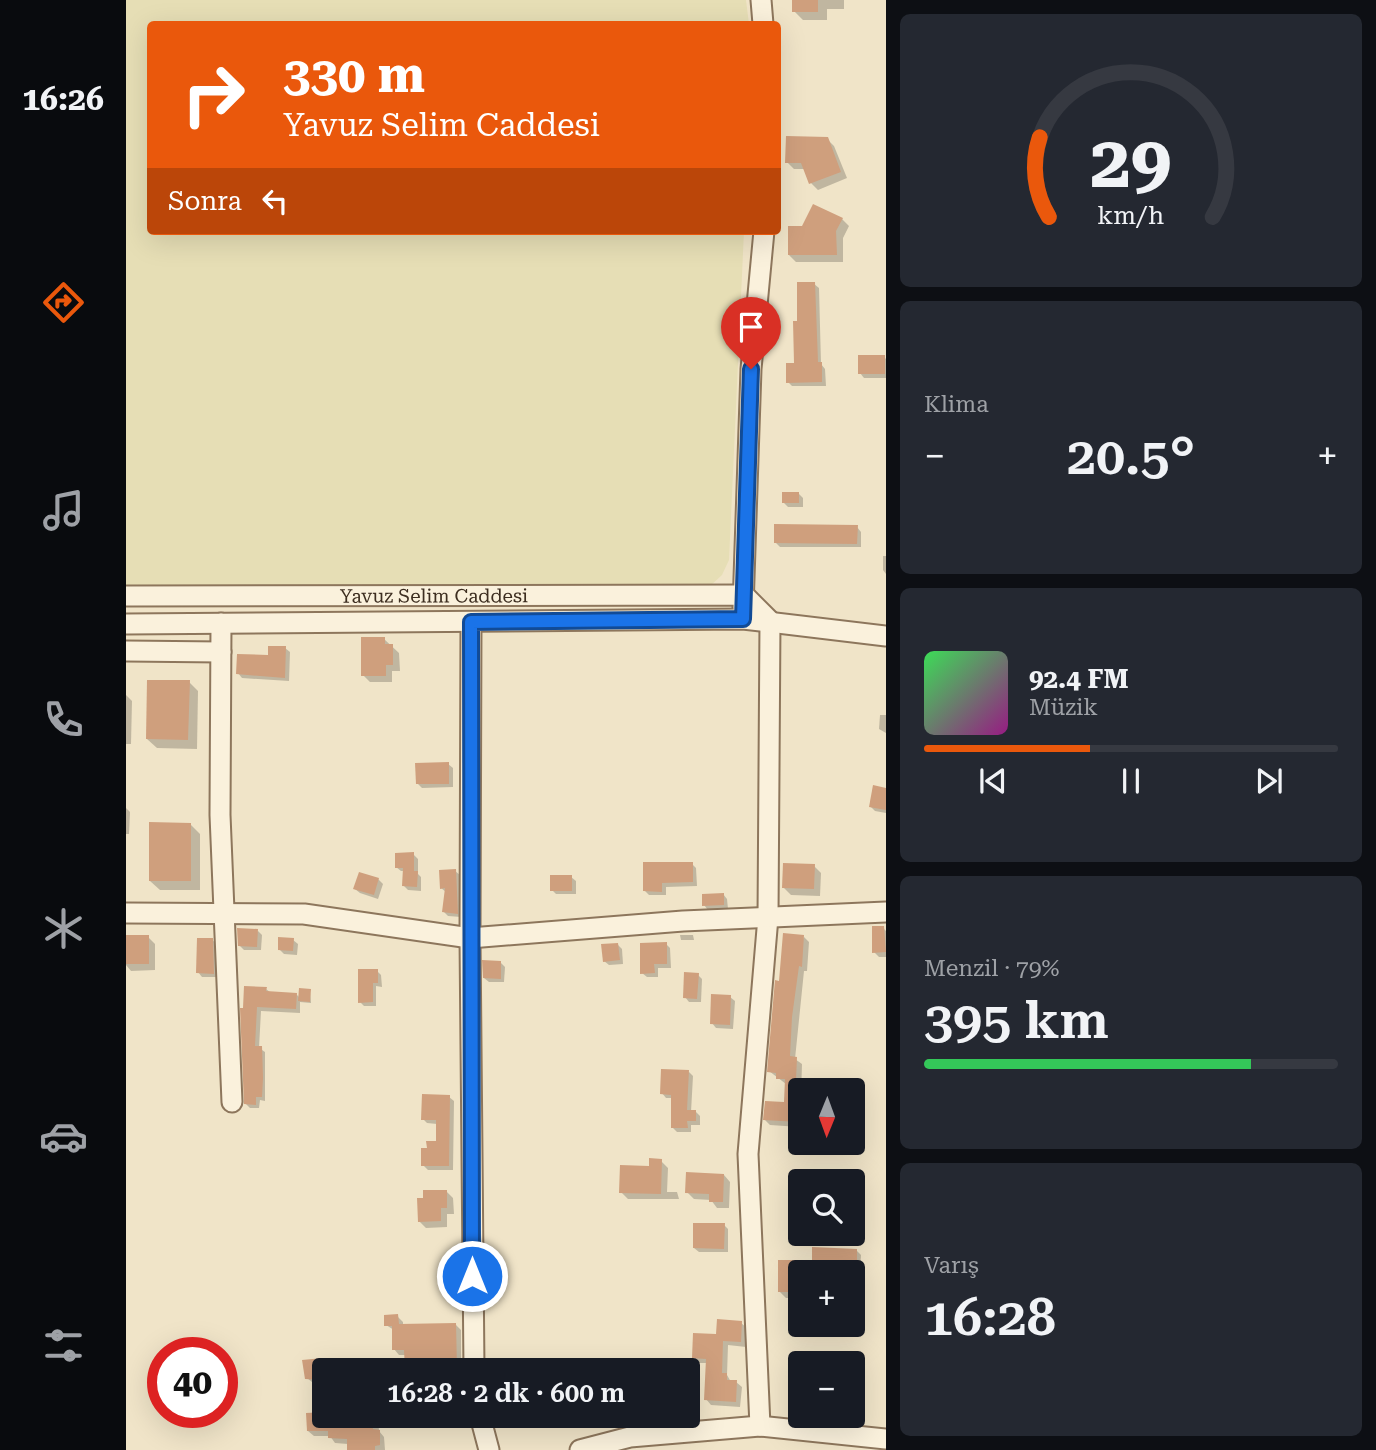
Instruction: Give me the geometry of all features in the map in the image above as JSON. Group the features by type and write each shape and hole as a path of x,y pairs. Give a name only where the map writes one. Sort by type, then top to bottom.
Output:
{"street":[{"path":"761,0 763,21"},
{"path":"743,619 751,369 764,235"},
{"path":"744,595 770,621 768,917 748,1154 760,1426"},
{"name":"Yavuz Selim Caddesi","path":"126,596 744,595"},
{"name":"Yavuz Selim Caddesi","path":"126,624 743,619 886,636"},
{"path":"471,622 470,938 474,1358"},
{"path":"221,623 220,815 232,1102"},
{"path":"126,651 221,652"},
{"path":"126,913 304,914 470,938 768,917 886,912"},
{"path":"580,1450 630,1437 760,1426 886,1440"},
{"path":"483,1428 489,1450"}],"shaded area":[{"path":"126,0 746,0 749,21 147,21 147,235 744,235 729,560 722,575 710,586 126,587"}],"building":[{"path":"792,0 818,0 818,12 792,12"},
{"path":"786,136 828,137 841,172 809,184 801,163 785,163"},
{"path":"813,204 843,218 836,231 837,255 788,255 788,226 802,226"},
{"path":"797,282 815,282 818,362 822,362 822,382 786,383 786,363 794,363 793,321 797,321"},
{"path":"858,355 885,355 885,374 858,374"},
{"path":"782,492 799,492 799,503 782,503"},
{"path":"774,524 858,525 857,544 774,543"},
{"path":"361,637 385,637 385,644 393,644 393,665 386,665 386,676 361,676"},
{"path":"268,646 286,646 285,678 236,674 237,654 268,655"},
{"path":"147,680 190,680 188,740 146,739"},
{"path":"449,762 449,784 416,784 415,763"},
{"path":"873,785 886,788 886,810 869,807"},
{"path":"149,822 191,823 191,881 149,881"},
{"path":"414,852 414,871 418,871 417,887 402,886 403,868 395,868 395,853"},
{"path":"643,862 693,862 693,882 662,883 662,892 643,891"},
{"path":"783,863 815,864 814,889 782,888"},
{"path":"456,869 458,914 442,912 445,888 440,889 439,870"},
{"path":"359,872 379,878 374,895 353,889"},
{"path":"550,875 572,875 572,891 550,891"},
{"path":"724,893 724,905 702,906 702,894"},
{"path":"872,926 884,926 886,952 872,953"},
{"path":"237,928 258,929 257,947 238,946"},
{"path":"783,933 804,935 802,967 799,966 792,1017 790,1056 797,1057 796,1078 788,1078 788,1121 763,1120 765,1101 784,1102 785,1079 776,1079 776,1073 767,1072 775,980 779,981"},
{"path":"126,935 149,935 149,964 126,964"},
{"path":"278,937 294,938 293,951 278,950"},
{"path":"197,938 213,938 214,974 196,973"},
{"path":"667,942 667,964 654,964 655,973 640,974 640,943"},
{"path":"618,943 620,960 603,962 601,944"},
{"path":"482,960 501,961 501,979 483,978"},
{"path":"358,969 378,969 378,983 373,983 373,1002 358,1003"},
{"path":"684,972 699,973 697,999 683,998"},
{"path":"244,986 297,993 296,1009 257,1007 255,1046 262,1046 263,1078 262,1097 256,1097 256,1105 244,1104 240,1008 243,1008"},
{"path":"299,988 311,989 310,1002 298,1001"},
{"path":"711,994 731,995 730,1025 710,1024"},
{"path":"661,1069 689,1070 687,1110 696,1110 696,1121 687,1121 688,1128 671,1128 671,1095 660,1094"},
{"path":"422,1094 450,1095 449,1166 421,1166 421,1148 427,1148 426,1141 436,1141 436,1120 421,1120"},
{"path":"649,1158 662,1159 661,1194 619,1193 620,1165 649,1166"},
{"path":"686,1172 724,1174 723,1202 709,1202 709,1194 685,1193"},
{"path":"423,1190 447,1190 447,1208 441,1208 441,1221 418,1222 417,1198 423,1198"},
{"path":"693,1223 725,1223 724,1249 693,1248"},
{"path":"812,1247 857,1249 857,1260 812,1260"},
{"path":"778,1260 788,1260 788,1292 778,1292"},
{"path":"398,1314 399,1324 456,1323 457,1358 404,1358 404,1350 392,1350 392,1326 384,1326 384,1315"},
{"path":"717,1319 742,1321 741,1342 723,1341 722,1373 727,1373 727,1380 737,1380 736,1402 704,1400 706,1359 692,1358 693,1333 716,1334"},
{"path":"312,1359 312,1379 305,1379 302,1360"},
{"path":"306,1413 312,1413 312,1428 380,1430 380,1445 375,1446 375,1450 347,1450 347,1439 328,1438 328,1431 307,1431"}],"route":[{"path":"472,1276 471,622 743,619 751,369"}]}
